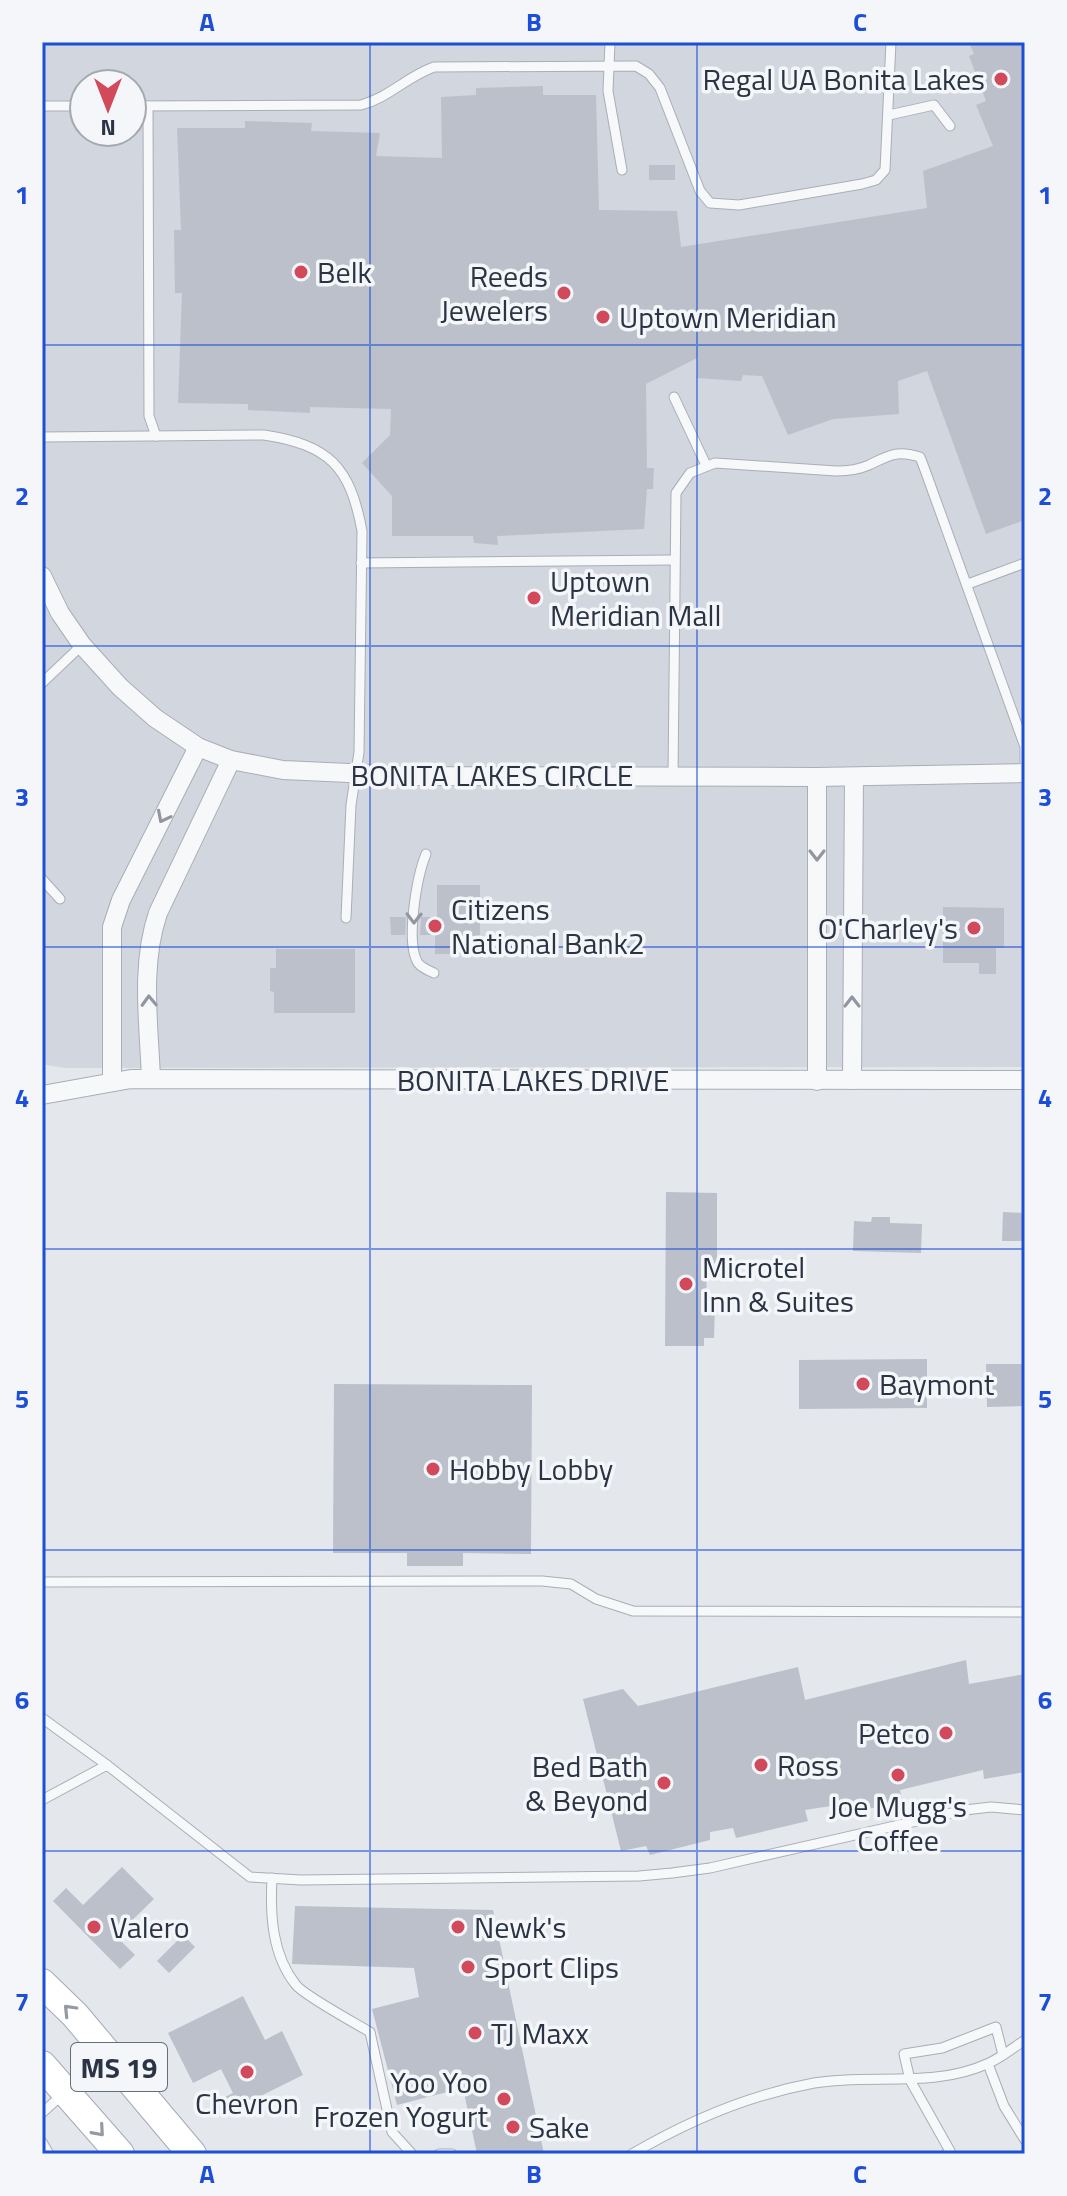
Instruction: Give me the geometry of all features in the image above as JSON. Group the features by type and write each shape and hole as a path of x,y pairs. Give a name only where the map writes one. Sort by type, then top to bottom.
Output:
{"main road":[{"name":"MS 19","path":"42,1983 75,2015 192,2154"},
{"name":"MS 19","path":"42,2065 120,2154"}],"street":[{"name":"BONITA LAKES CIRCLE","path":"42,576 60,613 82,645 120,687 155,718 198,747 231,760 283,770 355,775 854,777 1025,773"},
{"path":"112,1082 112,927 121,900 198,747"},
{"path":"151,1079 148,954 151,933 231,760"},
{"path":"817,777 817,1081"},
{"path":"852,1080 854,777"},
{"name":"BONITA LAKES DRIVE","path":"42,1095 112,1082 151,1079 1025,1080"}],"lane":[{"path":"610,42 608,91 622,170"},
{"path":"156,436 149,416 148,106 361,105 379,100 414,74 434,67 636,66 649,74 660,88 700,191 710,203 739,205 876,180 885,170 891,42"},
{"path":"889,115 934,105 950,126"},
{"path":"42,106 68,106"},
{"path":"674,397 706,465"},
{"path":"42,437 264,435 293,440 319,450 341,471 356,498 362,531 359,752 351,805 346,918"},
{"path":"673,777 676,493 690,473 706,465 728,463 854,470 895,453 920,457 1025,747 1025,762"},
{"path":"361,563 674,560"},
{"path":"968,584 1025,563"},
{"path":"42,683 82,645"},
{"path":"426,854 417,874 413,953 420,966 434,973"},
{"path":"42,879 60,899"},
{"path":"42,1582 542,1581 571,1584 596,1599 633,1611 1025,1612"},
{"path":"42,1718 250,1877 639,1876 710,1868 965,1810 991,1807 1025,1810"},
{"path":"43,1797 107,1765"},
{"path":"272,1878 270,1909 278,1950 297,1987 370,2032 392,2132 412,2154"},
{"path":"946,2154 950,2151 910,2080 904,2054 942,2048 996,2027 1003,2055"},
{"path":"632,2154 674,2130 763,2095 816,2083 910,2080 956,2073 988,2064 1025,2040"},
{"path":"988,2064 1004,2106 1025,2140"},
{"path":"42,2113 66,2092"},
{"path":"42,2142 49,2154"},
{"path":"439,2154 452,2154"}],"shaded area":[{"name":"Uptown Meridian Mall","path":"42,42 1025,42 1025,1067 65,1068 42,1064"}],"building":[{"name":"Uptown Meridian","path":"969,42 1025,42 1025,520 986,534 927,371 898,381 899,414 833,419 788,435 762,376 743,375 741,381 697,378 697,358 646,384 647,468 654,468 653,489 647,489 644,529 497,536 498,545 474,543 473,536 392,536 392,496 362,463 390,435 391,409 310,407 310,413 248,410 248,404 178,403 182,293 175,293 174,230 181,230 177,128 245,128 245,121 312,123 311,131 380,133 376,156 442,158 441,97 476,95 476,88 543,86 543,95 596,95 599,210 677,211 681,247 927,208 923,171 993,146 976,105 986,101 969,56 974,54"},
{"path":"649,165 675,165 675,180 649,180"},
{"name":"Citizens National Bank2","path":"437,885 480,885 480,954 435,954 435,935 420,935 421,917 437,917"},
{"name":"O'Charley's","path":"943,907 1004,908 1004,948 996,948 996,974 979,974 979,963 943,963"},
{"path":"390,917 406,917 405,935 391,935"},
{"path":"276,949 355,949 355,1013 274,1013 270,968 276,968"},
{"name":"Microtel Inn & Suites","path":"666,1192 717,1193 717,1264 707,1264 706,1304 715,1304 714,1338 704,1338 704,1346 665,1346"},
{"path":"1003,1212 1025,1213 1025,1241 1002,1241"},
{"path":"872,1217 890,1217 890,1223 922,1224 921,1253 853,1251 854,1221 871,1222"},
{"name":"Baymont","path":"927,1359 927,1408 799,1409 799,1360"},
{"name":"Baymont","path":"986,1364 1025,1364 1025,1406 987,1407"},
{"name":"Hobby Lobby","path":"334,1384 532,1385 531,1554 463,1553 463,1566 407,1566 407,1553 333,1553"},
{"path":"966,1660 969,1684 1025,1674 1025,1772 984,1779 983,1770 900,1790 902,1801 847,1814 844,1804 805,1810 808,1821 736,1838 733,1828 710,1832 710,1840 650,1855 646,1846 621,1851 583,1699 623,1689 638,1706 798,1667 805,1700"},
{"path":"122,1867 154,1899 116,1936 135,1955 120,1969 53,1901 66,1888 83,1905"},
{"path":"295,1906 493,1910 544,2154 477,2154 463,2088 397,2105 372,2009 419,1997 414,1968 292,1964"},
{"path":"183,1935 195,1947 169,1973 157,1961"},
{"path":"243,1996 265,2040 282,2031 303,2075 232,2110 225,2097 233,2093 221,2069 193,2083 168,2033"}],"place":[{"name":"Regal UA Bonita Lakes","path":"1001,79"},
{"name":"Belk","path":"301,272"},
{"name":"Reeds Jewelers","path":"564,293"},
{"name":"Uptown Meridian","path":"603,317"},
{"name":"Uptown Meridian Mall","path":"534,598"},
{"name":"Citizens National Bank2","path":"435,926"},
{"name":"O'Charley's","path":"974,928"},
{"name":"Microtel Inn & Suites","path":"686,1284"},
{"name":"Baymont","path":"863,1384"},
{"name":"Hobby Lobby","path":"433,1469"},
{"name":"Petco","path":"946,1733"},
{"name":"Ross","path":"761,1765"},
{"name":"Joe Mugg's Coffee","path":"898,1775"},
{"name":"Bed Bath & Beyond","path":"664,1783"},
{"name":"Valero","path":"94,1927"},
{"name":"Newk's","path":"458,1927"},
{"name":"Sport Clips","path":"468,1967"},
{"name":"TJ Maxx","path":"475,2033"},
{"name":"Chevron","path":"247,2072"},
{"name":"Yoo Yoo Frozen Yogurt","path":"504,2099"},
{"name":"Sake","path":"513,2127"}]}
